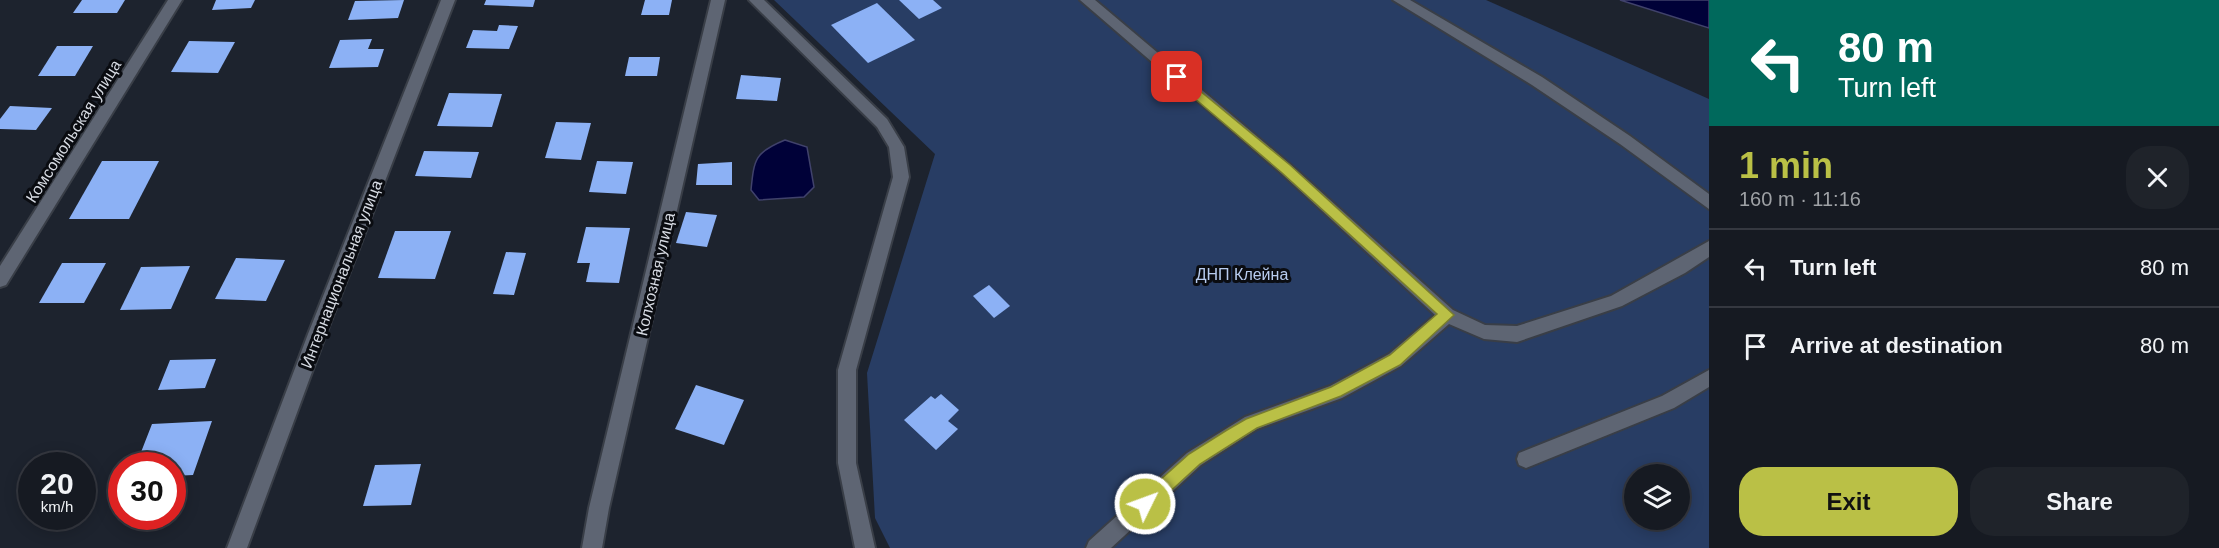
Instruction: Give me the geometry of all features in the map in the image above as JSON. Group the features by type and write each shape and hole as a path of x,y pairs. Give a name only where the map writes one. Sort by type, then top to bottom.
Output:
{"street":[{"name":"Комсомольская улица","path":"0,280 175,0"},
{"name":"Интернациональная улица","path":"237,548 317,334 447,0"},
{"name":"Колхозная улица","path":"592,548 599,508 718,0"},
{"path":"756,0 882,123 896,147 901,177 848,370 847,463 865,548"},
{"path":"1087,0 1286,169 1447,315 1484,332 1516,334 1616,301 1679,268 1709,248"},
{"path":"1400,0 1538,81 1625,140 1709,203"},
{"path":"1096,548 1194,459 1251,423 1336,392 1395,360 1447,315"},
{"path":"1526,459 1668,402 1709,378"}],"green space":[{"name":"ДНП Клейна","path":"774,0 1486,0 1709,99 1709,548 890,548 875,518 867,373 935,154"}],"shaded area":[{"path":"1620,0 1709,0 1709,28"},
{"path":"785,140 807,147 814,187 804,197 759,200 751,190 755,164 767,149"}],"building":[{"path":"82,0 125,0 117,13 73,13"},
{"path":"216,0 255,0 251,8 212,10"},
{"path":"404,0 398,18 348,20 355,1"},
{"path":"486,0 535,0 533,7 484,5"},
{"path":"645,0 672,0 669,15 641,15"},
{"path":"899,0 933,0 942,8 919,19"},
{"path":"877,3 915,40 868,63 831,25"},
{"path":"499,25 518,26 509,49 466,48 473,30 497,31"},
{"path":"372,39 368,49 384,49 378,67 329,68 340,40"},
{"path":"189,41 235,42 218,73 171,72"},
{"path":"57,46 93,46 75,76 38,76"},
{"path":"629,57 660,57 657,76 625,76"},
{"path":"741,75 781,78 777,101 736,99"},
{"path":"449,93 502,94 492,127 437,126"},
{"path":"10,106 52,108 36,130 0,129 0,119"},
{"path":"556,122 591,123 581,160 545,158"},
{"path":"424,151 479,152 471,178 415,176"},
{"path":"102,161 159,161 129,219 69,219"},
{"path":"597,161 633,162 626,194 589,192"},
{"path":"732,162 732,185 696,185 698,164"},
{"path":"686,212 717,215 707,247 676,243"},
{"path":"586,227 630,228 619,283 586,282 590,263 577,263"},
{"path":"395,231 451,231 435,279 378,278"},
{"path":"506,252 526,253 514,295 493,294"},
{"path":"236,258 285,260 266,301 215,299"},
{"path":"62,263 106,263 84,303 39,303"},
{"path":"190,266 171,309 120,310 141,267"},
{"path":"989,285 1010,306 994,318 973,296"},
{"path":"216,359 205,388 158,390 170,360"},
{"path":"696,385 744,400 724,445 675,429"},
{"path":"941,394 959,410 948,421 958,429 936,450 904,420 931,396 935,399"},
{"path":"212,421 193,475 186,475 186,452 141,452 152,424"},
{"path":"421,464 411,505 363,506 375,465"}],"route":[{"path":"1145,504 1194,459 1251,423 1336,392 1395,360 1447,315 1286,169 1177,77"}]}
